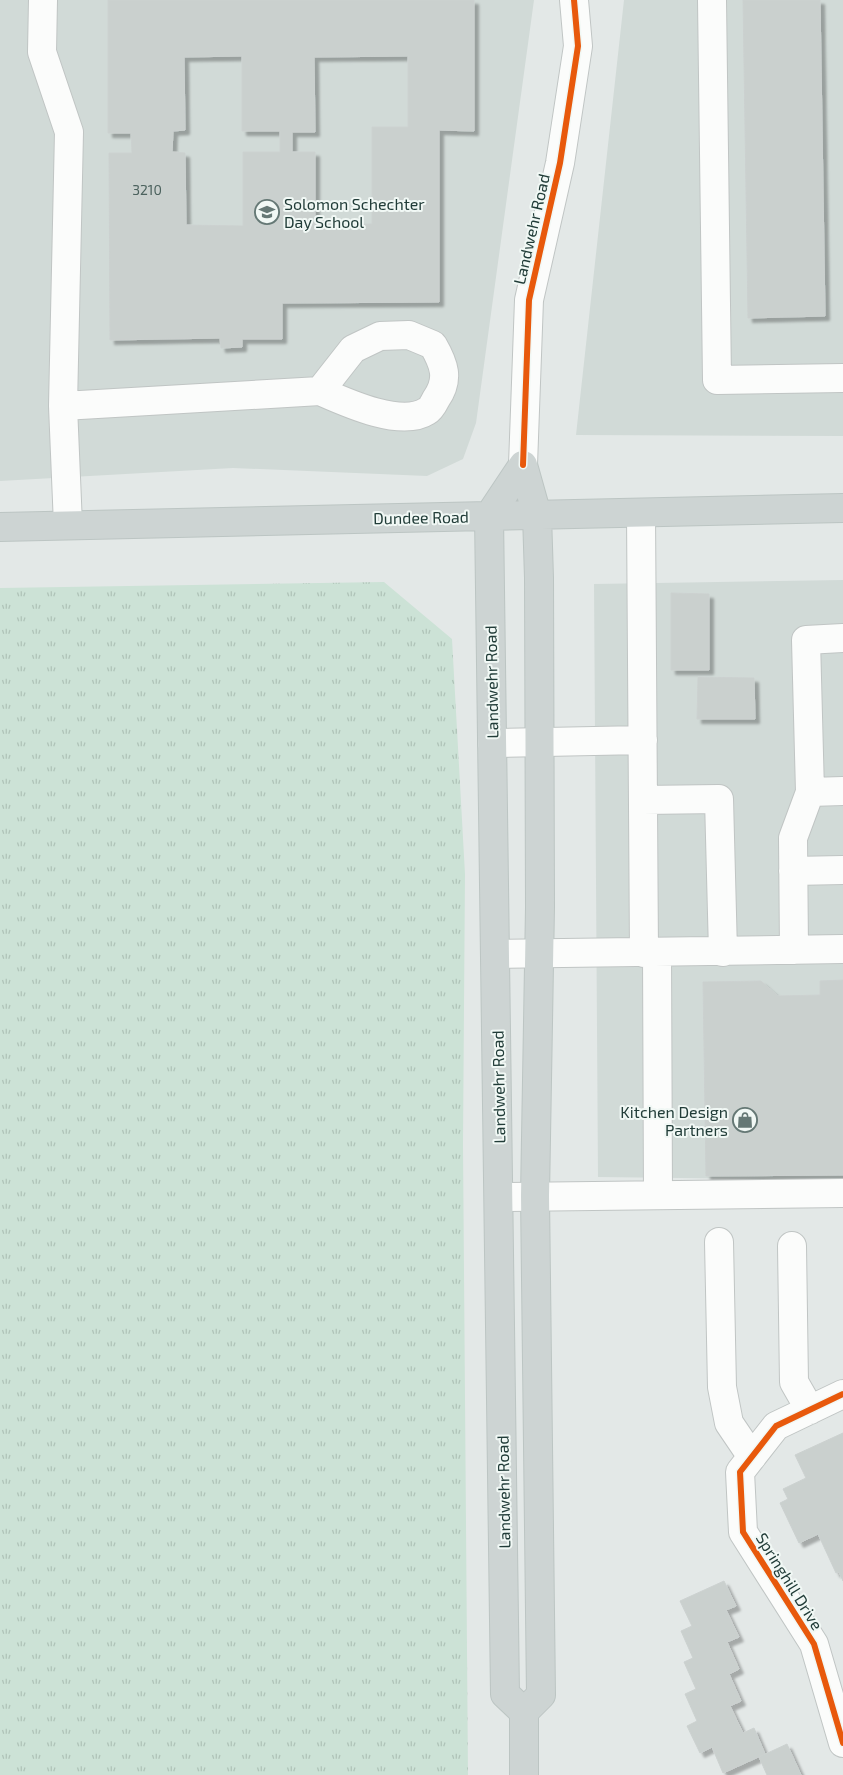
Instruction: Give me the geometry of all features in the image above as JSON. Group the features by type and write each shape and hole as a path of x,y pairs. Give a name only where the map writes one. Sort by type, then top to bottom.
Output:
{"main road":[{"name":"Landwehr Road","path":"489,516 506,1694 524,1712 541,1695 535,1196 541,743 537,515 523,465"},
{"path":"489,516 523,465"},
{"name":"Dundee Road","path":"0,527 843,508"},
{"path":"524,1712 524,1775"}],"street":[{"path":"43,0 42,52 69,132 64,406 68,526"},
{"name":"Landwehr Road","path":"523,465 528,300 560,163 578,46 574,0"},
{"path":"712,0 717,380 843,378"},
{"path":"64,406 320,390"},
{"path":"641,513 643,800 651,953 658,1195"},
{"path":"794,950 793,838 810,792 806,640 843,638"},
{"path":"492,744 643,740"},
{"path":"810,792 843,792"},
{"path":"643,800 719,799 723,952"},
{"path":"793,870 843,870"},
{"path":"496,954 843,949"},
{"path":"499,1197 843,1192"},
{"path":"719,1242 722,1387 729,1423 752,1457"},
{"path":"792,1246 794,1382 810,1410"},
{"name":"Springhill Drive","path":"843,1394 776,1426 740,1472 743,1532 814,1644 843,1743"}],"shaded area":[{"name":"Solomon Schechter Day School","path":"0,0 534,0 476,423 463,459 427,476 233,468 0,481"},
{"path":"624,0 843,0 843,436 576,435"},
{"path":"843,580 843,1180 598,1177 594,584"}],"green space":[{"path":"384,582 452,639 465,874 463,1145 468,1775 0,1775 0,588"}],"building":[{"path":"108,0 474,0 474,131 439,130 439,302 282,303 282,339 242,339 242,347 221,348 220,338 110,340 109,153 132,153 131,133 108,133","holes":["242,56 242,131 280,131 280,152 243,152 243,226 186,225 185,153 172,152 173,131 185,130 184,57","408,56 408,127 372,127 372,224 315,225 315,152 292,152 292,132 315,132 314,57"]},
{"path":"743,0 820,0 825,316 748,318"},
{"path":"671,593 709,594 709,670 671,670"},
{"path":"698,677 754,678 755,719 697,719"},
{"path":"843,980 843,1175 706,1176 703,982 761,981 778,996 820,995 820,981"},
{"path":"843,1433 843,1581 839,1572 836,1573 818,1534 799,1543 780,1503 788,1499 783,1489 806,1478 795,1455"},
{"path":"724,1581 736,1606 726,1610 739,1637 727,1642 739,1669 729,1674 741,1701 730,1706 743,1733 754,1728 765,1754 723,1773 712,1747 700,1753 687,1726 697,1721 685,1694 696,1689 684,1662 693,1658 681,1631 692,1626 680,1601"},
{"path":"787,1744 801,1775 767,1775 759,1757"}],"cycle path":[{"path":"523,465 529,300 560,163 578,46 574,0"},
{"path":"843,1394 776,1426 740,1472 743,1532 814,1644 843,1743"}],"place":[{"name":"Solomon Schechter Day School","path":"267,212"},
{"name":"Kitchen Design Partners","path":"745,1120"}]}
